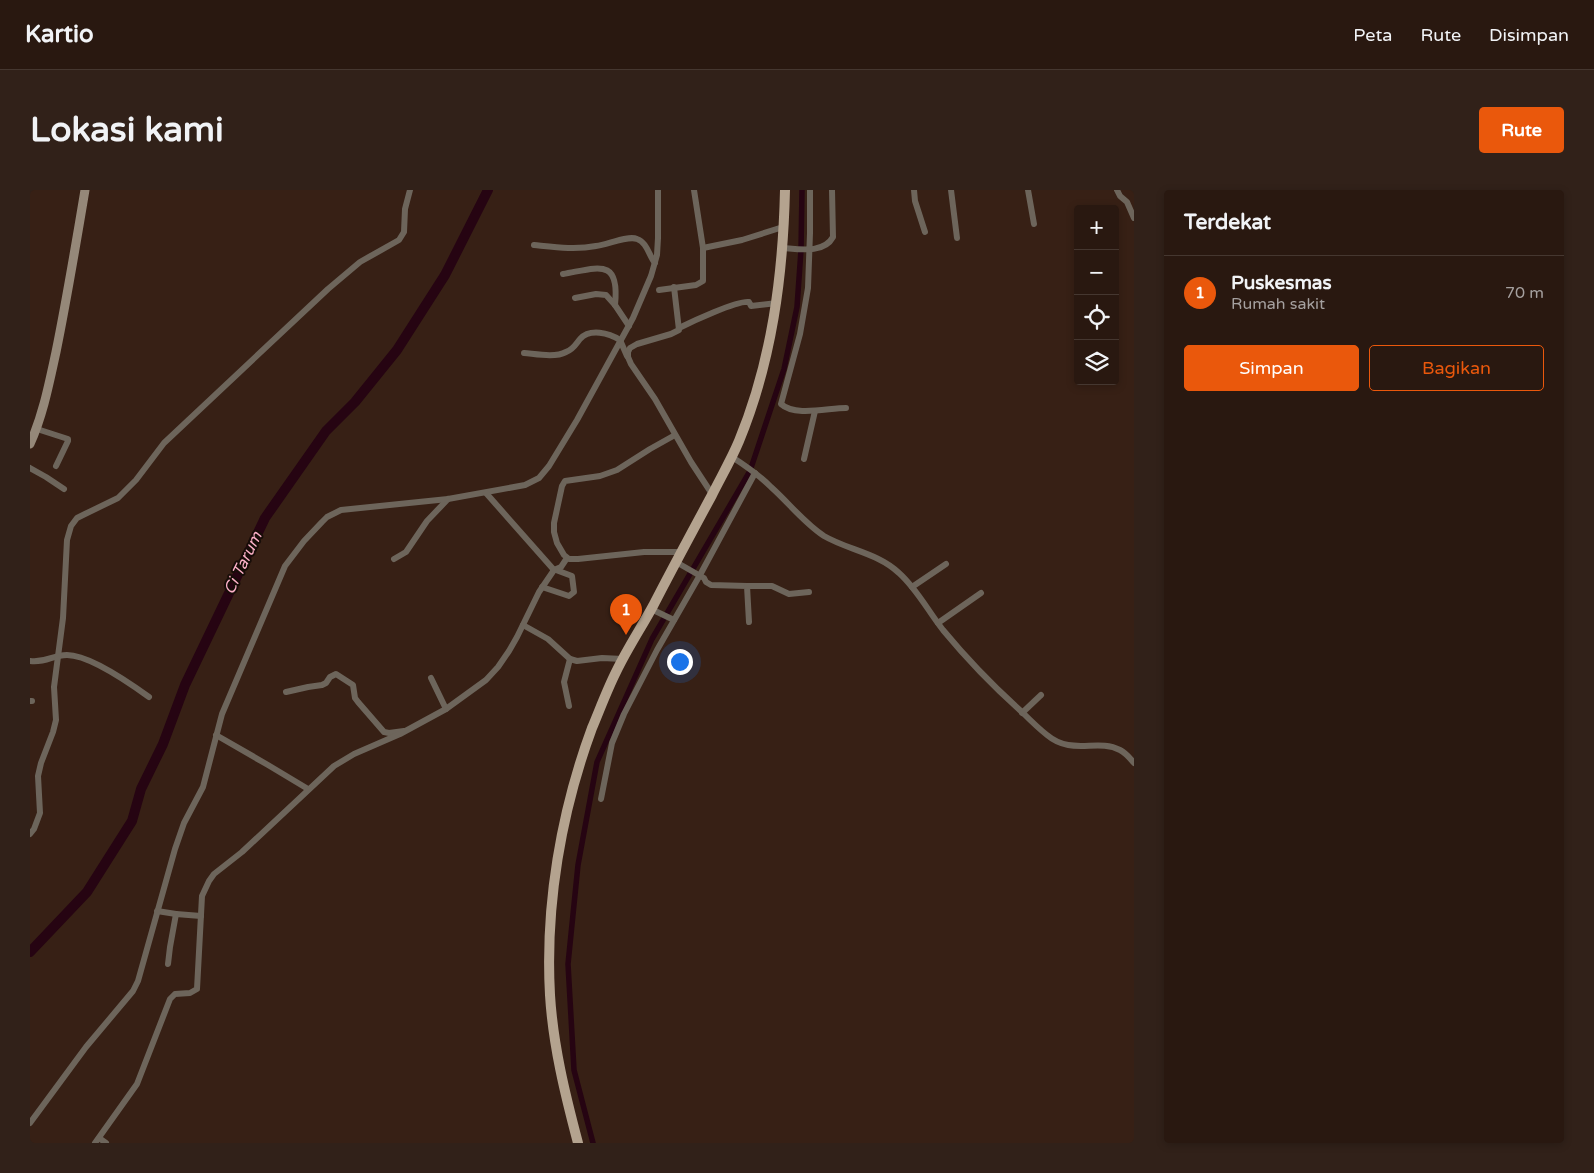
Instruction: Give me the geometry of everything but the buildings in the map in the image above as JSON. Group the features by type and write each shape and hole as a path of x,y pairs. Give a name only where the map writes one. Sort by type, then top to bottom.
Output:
{"main road":[{"path":"30,444 45,403 65,308 85,190"},
{"path":"578,1143 556,1046 549,971 552,909 560,842 574,782 592,728 623,659 678,564 682,552 712,494 735,459 763,370 788,248 783,227 785,190"}],"street":[{"path":"30,834 40,813 38,776 41,763 55,726 55,678 63,618 67,540 73,522 118,498 136,480 164,444 328,289 360,262 399,240 404,232 405,209 410,190"},
{"path":"30,1122 86,1047 133,991 142,970 157,910 184,823 205,782 224,708 285,566 298,548 327,517 341,510 448,499 525,485 533,482 544,472 577,420 621,342 655,263 658,238 658,190"},
{"path":"659,290 696,285 703,281 703,248 694,190"},
{"path":"810,190 807,250 808,288 802,327 789,379 781,402 783,406 790,409 815,411 846,408"},
{"path":"788,248 807,250 826,244 832,239 834,205 832,190"},
{"path":"914,190 915,202 925,232"},
{"path":"951,190 957,238"},
{"path":"1028,190 1034,224"},
{"path":"1117,190 1120,196 1127,202 1134,218"},
{"path":"703,248 742,240 783,227"},
{"path":"534,245 580,248 608,244 628,237 639,239 655,263"},
{"path":"563,274 594,268 606,268 610,271 616,282 615,305"},
{"path":"674,287 679,328"},
{"path":"575,298 602,293 606,294 629,326"},
{"path":"628,359 630,348 637,344 671,334 678,331 679,328 732,305 746,301 749,301 751,306 777,303"},
{"path":"524,354 565,353 572,349 583,336 593,332 603,333 616,338 621,342 628,359 655,399 712,494"},
{"path":"804,459 815,411"},
{"path":"37,429 68,439 56,466"},
{"path":"675,435 650,448 618,470 600,476 564,481 554,528 560,549 567,558 578,559 644,552 682,552"},
{"path":"735,459 754,472 816,530 885,562 899,573 974,665 1046,735 1060,744 1070,746 1112,747 1123,752 1134,763"},
{"path":"30,468 64,489"},
{"path":"601,799 612,743 617,730 672,619 699,575 754,472"},
{"path":"486,492 555,570 572,576 574,592 569,596 542,587"},
{"path":"394,559 406,552 427,521 448,499"},
{"path":"106,1143 97,1140 137,1084 172,995 190,993 197,989 202,896 205,887 214,874 254,841 322,775 343,760 405,731 469,694 503,660 542,587 567,558"},
{"path":"678,564 704,578 711,585 772,586 789,594 809,592"},
{"path":"912,587 946,564"},
{"path":"747,586 750,622"},
{"path":"938,623 980,592"},
{"path":"653,610 672,619"},
{"path":"523,625 548,639 570,659 577,661 602,658 623,659"},
{"path":"30,661 40,662 73,655 122,679 149,697"},
{"path":"568,706 564,682 570,659"},
{"path":"286,692 322,685 333,674 341,676 353,686 355,698 381,730 389,733 405,731"},
{"path":"432,678 446,709"},
{"path":"1022,713 1041,695"},
{"path":"380,743 381,730"},
{"path":"216,736 308,789"},
{"path":"157,910 201,916"},
{"path":"168,964 176,914"}],"waterway":[{"name":"Ci Tarum","path":"30,952 87,892 132,821 141,789 163,744 185,685 265,518 326,431 355,402 397,350 445,275 488,190"},
{"path":"593,1143 574,1070 568,964 578,865 597,762 652,639 750,471 784,369 797,307 801,250 802,190"}],"place":[{"name":"Puskesmas","path":"626,635"}]}
